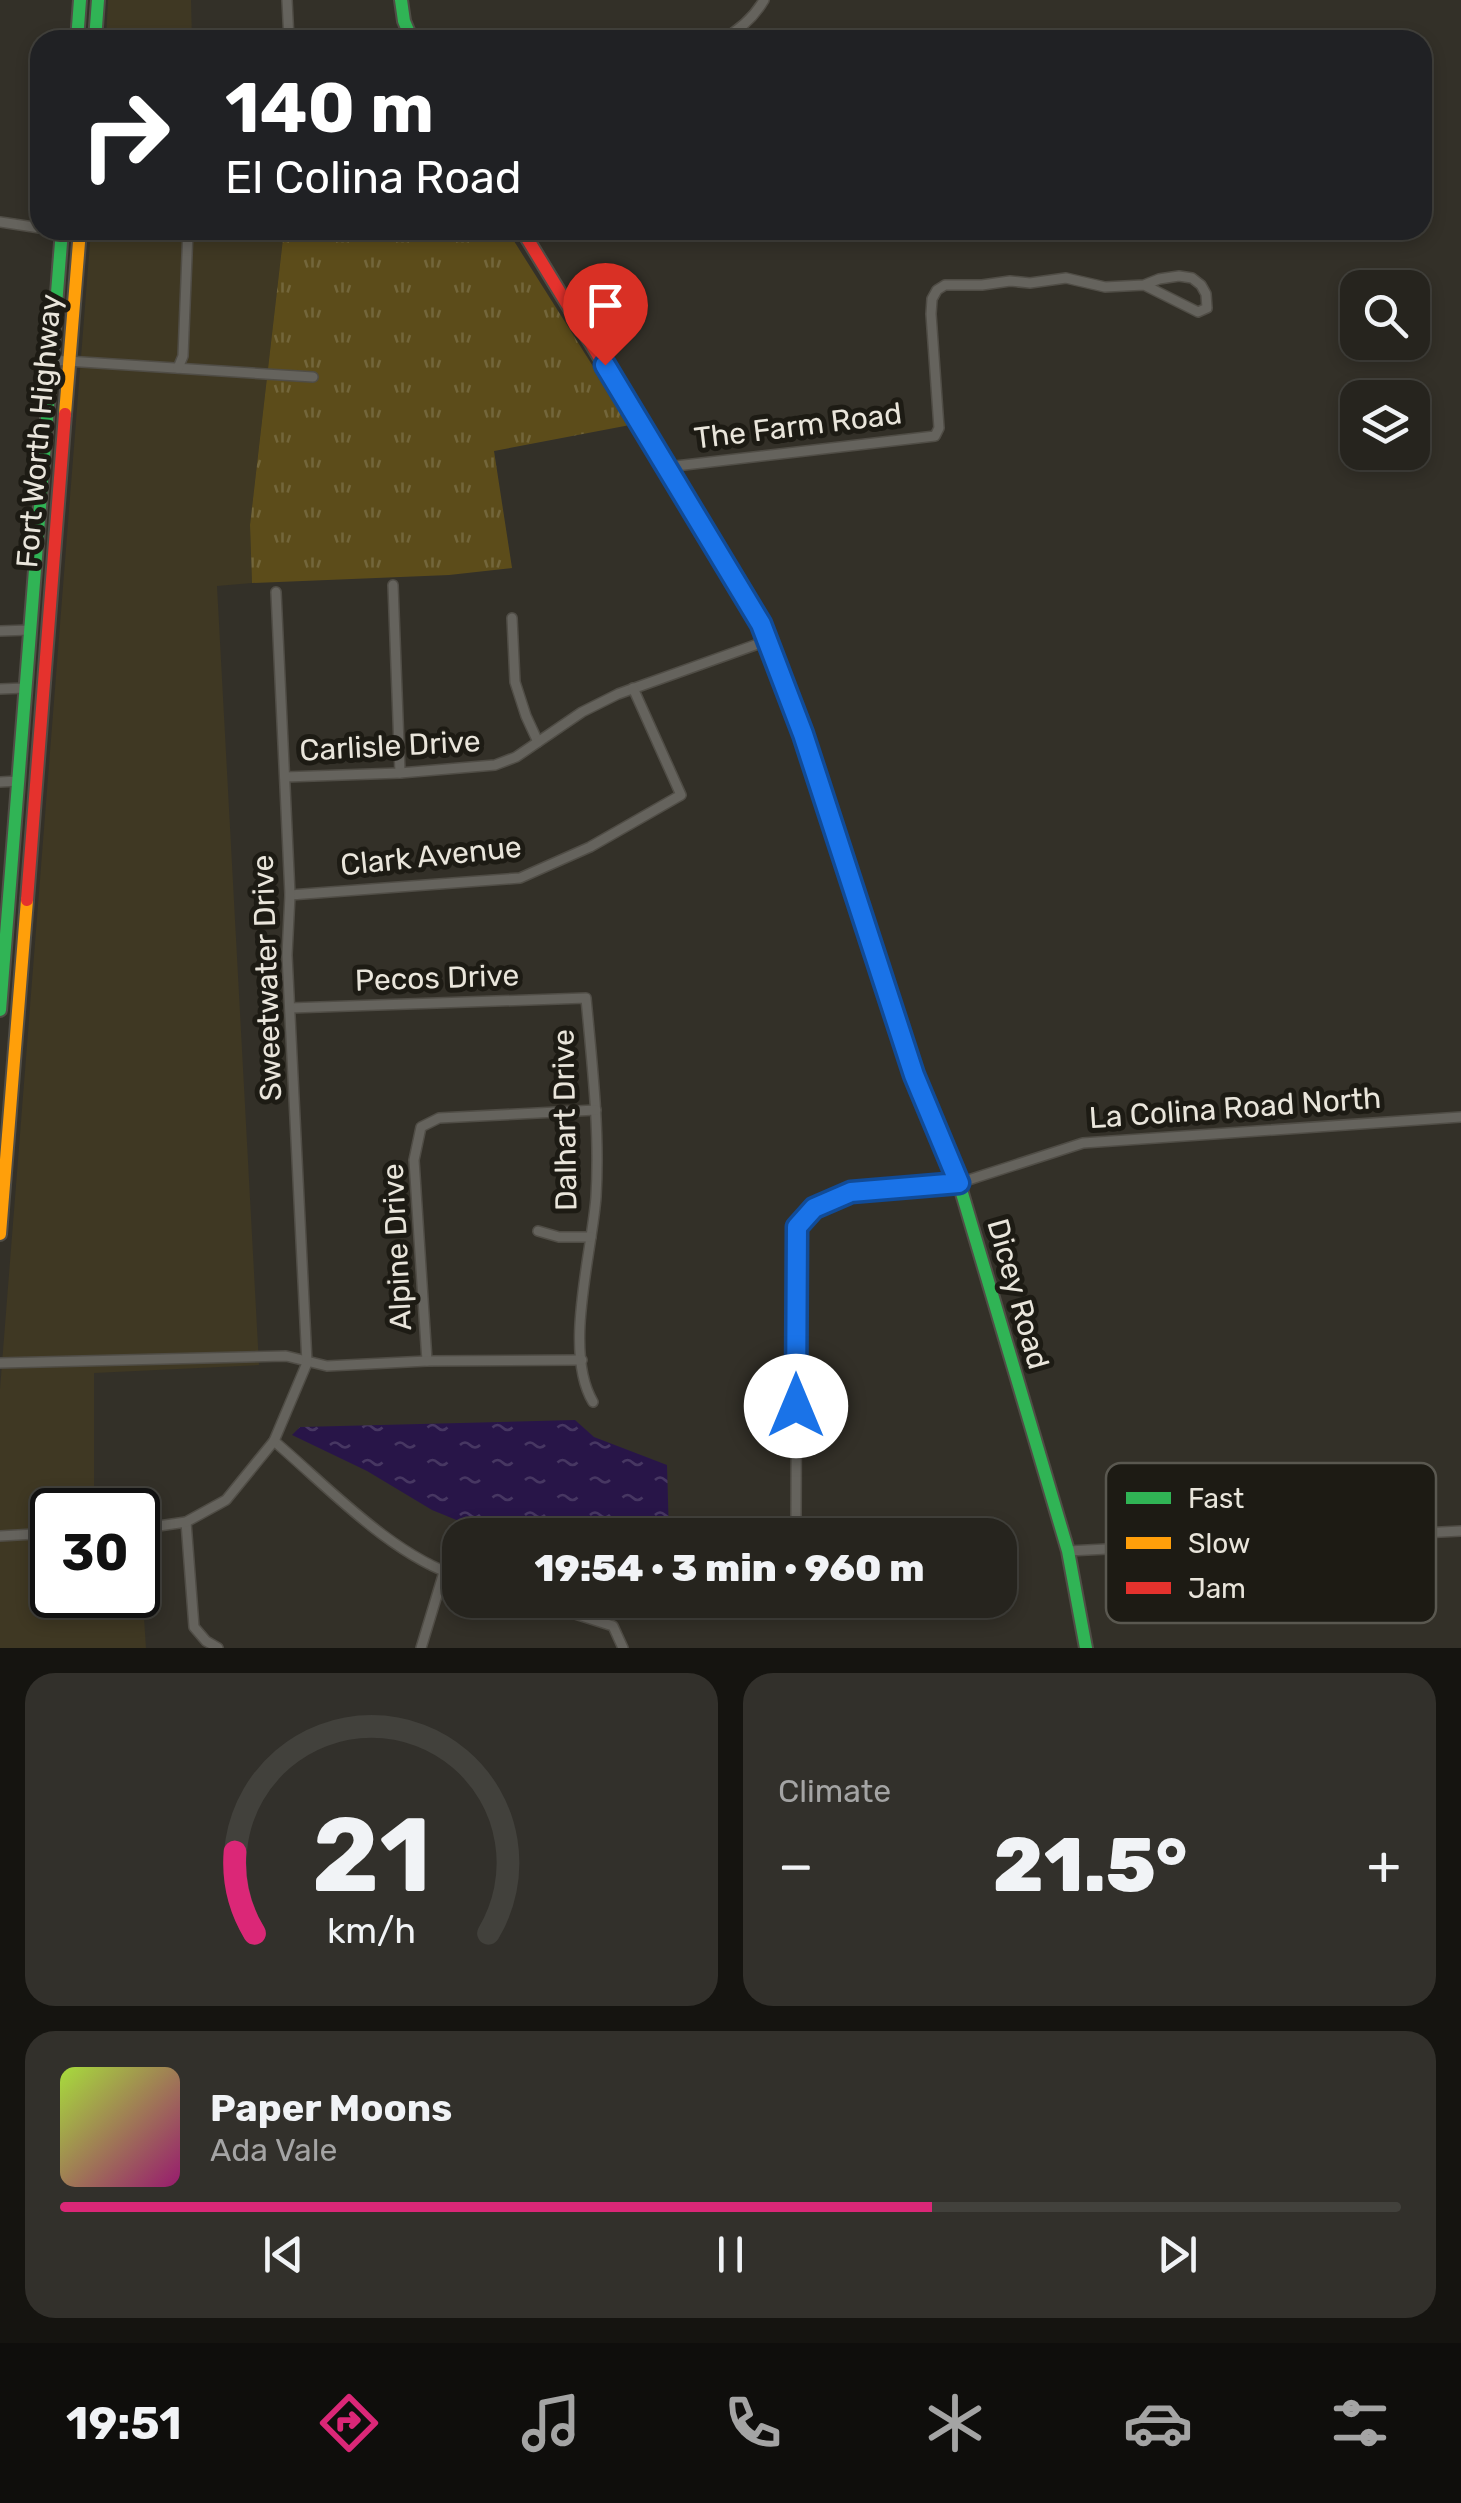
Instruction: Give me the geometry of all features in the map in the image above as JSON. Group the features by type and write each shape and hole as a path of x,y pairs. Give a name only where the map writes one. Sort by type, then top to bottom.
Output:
{"main road":[{"path":"78,30 80,0"},
{"path":"96,30 98,0"},
{"path":"401,0 408,30"},
{"name":"Fort Worth Highway","path":"0,1009 61,240"},
{"name":"Fort Worth Highway","path":"0,1234 79,240"},
{"name":"Dicey Road","path":"528,240 768,640 803,734 914,1075 959,1183 1068,1552 1086,1648"},
{"path":"35,570 53,572"},
{"path":"22,732 40,734"},
{"path":"0,1009 18,1008"}],"street":[{"path":"287,0 288,30"},
{"path":"736,30 756,13 764,0"},
{"path":"0,222 30,226"},
{"path":"178,368 182,356 188,240"},
{"name":"The Farm Road","path":"667,467 935,436 939,428 931,314 932,299 945,285 1066,278 1105,287 1144,285 1179,276 1192,278 1201,286 1206,294 1206,308 1198,312 1187,309 1144,285"},
{"path":"52,360 313,377"},
{"path":"393,586 400,773"},
{"name":"Sweetwater Drive","path":"160,1526 186,1522 226,1500 274,1442 307,1362 287,955 290,895 276,592"},
{"path":"512,618 515,682 538,742"},
{"path":"0,631 30,630"},
{"name":"Carlisle Drive","path":"285,777 495,765 516,757 582,712 633,688 768,640"},
{"path":"0,689 26,688"},
{"name":"Clark Avenue","path":"290,895 520,878 590,847 681,795 633,688"},
{"path":"0,782 18,781"},
{"name":"Pecos Drive","path":"290,1008 586,998"},
{"name":"Dalhart Drive","path":"586,998 596,1110 596,1196 580,1309 582,1360 593,1402"},
{"name":"Alpine Drive","path":"427,1361 414,1160 421,1127 440,1118 596,1110"},
{"name":"La Colina Road North","path":"796,1518 797,1227 814,1208 851,1192 959,1183 1083,1143 1461,1117"},
{"path":"538,1231 591,1237"},
{"path":"0,1362 286,1356 327,1366 582,1360"},
{"path":"274,1442 389,1540 442,1571"},
{"path":"186,1522 194,1627 218,1648"},
{"path":"1436,1532 1461,1531"},
{"path":"0,1536 30,1534"},
{"path":"1068,1552 1106,1550"},
{"path":"421,1648 442,1579"},
{"path":"588,1618 613,1626 623,1648"}],"shaded area":[{"path":"108,0 191,0 192,30 106,30"},
{"path":"90,240 283,240 250,525 252,583 217,586 259,1365 94,1373 94,1488 30,1488 30,1618 144,1618 146,1648 0,1648 0,1389"}],"green space":[{"path":"283,240 513,240 630,425 494,451 512,568 449,575 252,583 250,525"}],"water":[{"path":"575,1420 594,1437 667,1465 669,1518 452,1518 292,1435 300,1427"}],"traffic: fast":[{"path":"78,30 80,0"},
{"path":"96,30 98,0"},
{"path":"401,0 408,30"},
{"path":"0,1010 61,240"},
{"path":"774,657 803,734 914,1075 959,1183 1068,1551 1086,1648"}],"traffic: slow":[{"path":"65,414 79,240"},
{"path":"0,1234 27,900"}],"traffic: jam":[{"path":"528,240 761,623 774,657"},
{"path":"27,900 65,414"}],"route":[{"path":"605,365 768,640 803,734 914,1075 959,1183 851,1192 814,1208 797,1227 796,1406"}]}
